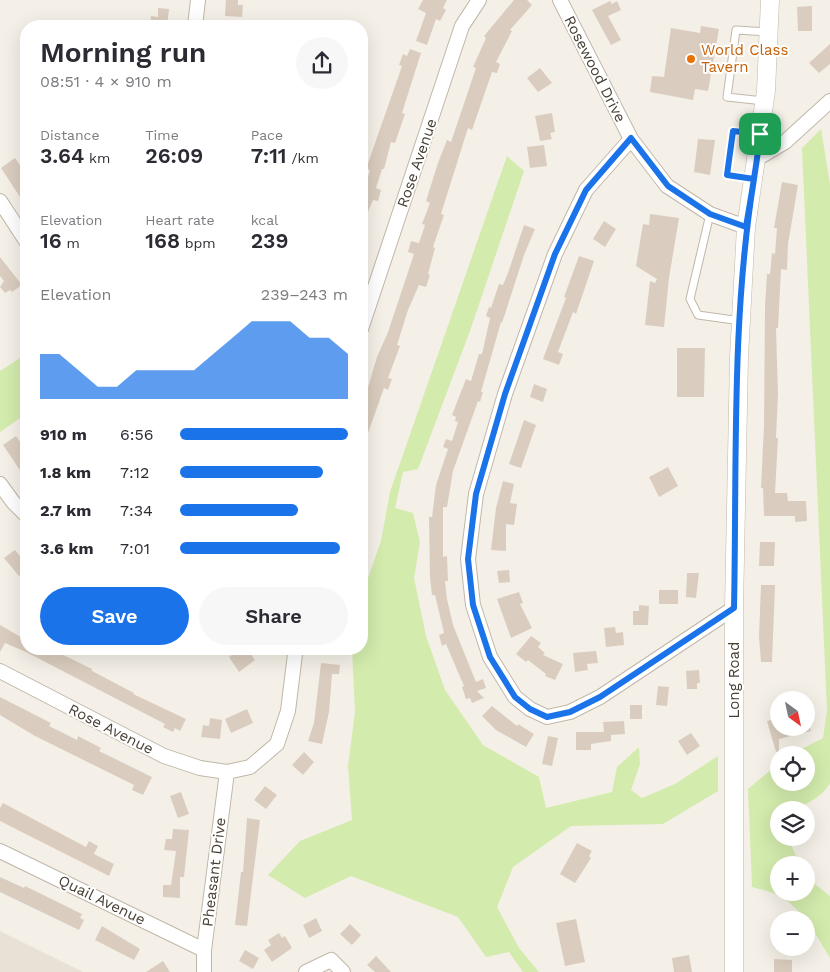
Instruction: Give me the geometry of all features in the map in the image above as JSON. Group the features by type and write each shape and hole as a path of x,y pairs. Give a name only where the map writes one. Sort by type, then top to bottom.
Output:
{"street":[{"path":"196,20 198,0"},
{"name":"Rose Avenue","path":"368,308 462,26 479,0"},
{"name":"Rosewood Drive","path":"560,0 631,138 668,186 710,214 746,227"},
{"name":"Long Road","path":"734,972 734,608 741,321 746,227 758,158 760,134 756,100 770,32 770,0"},
{"path":"758,158 785,142 830,100"},
{"path":"631,138 586,190 578,206 555,254 505,394 476,494 468,559 473,605 490,657 515,697 530,709 547,717 570,712 600,697 734,608"},
{"path":"0,201 20,232"},
{"path":"0,484 20,509"},
{"path":"227,772 250,767 277,744 288,711 296,655"},
{"name":"Rose Avenue","path":"0,671 164,756 200,768 227,772"},
{"name":"Pheasant Drive","path":"204,972 204,950 227,772"},
{"name":"Quail Avenue","path":"0,851 204,950"},
{"path":"306,972 331,960 343,972"}],"lane":[{"path":"756,100 726,97 736,30 770,32"},
{"path":"754,179 727,175 733,131 760,134"},
{"path":"710,214 690,299 698,316 741,321"}],"shaded area":[{"path":"0,931 83,972 0,972"}],"green space":[{"path":"821,129 830,184 830,783 821,794 812,801 770,801 770,846 792,846 796,856 770,856 770,892 752,887 748,789 770,771 770,791 815,791 815,746 807,746 823,738 827,711 802,148"},
{"path":"507,156 524,171 470,331 418,469 403,472 395,508 413,513 420,542 414,578 426,636 445,690 483,745 539,777 546,808 612,792 617,767 639,747 640,764 631,790 642,798 675,784 718,756 718,791 663,824 571,826 513,867 497,907 519,948 539,972 523,972 509,952 486,957 458,917 351,876 305,898 268,875 300,841 352,820 348,766 355,712 352,655 368,655 368,578 381,541 390,492"},
{"path":"20,358 20,418 0,432 0,371"},
{"path":"815,884 830,896 830,958 815,933 815,911 798,911 788,901 815,901"}],"building":[{"path":"226,0 238,0 238,5 243,5 242,17 225,16"},
{"path":"423,0 447,0 443,8 446,10 440,21 436,19 427,45 416,41 426,13 418,9"},
{"path":"514,0 527,0 532,5 510,30 512,31 496,62 500,64 497,73 492,72 472,130 468,128 441,214 444,215 433,247 435,248 428,274 430,275 426,287 419,285 408,310 397,345 400,346 388,378 392,379 388,390 384,388 368,433 368,387 414,254 408,252 411,241 419,243 425,225 422,224 430,203 426,201 447,140 451,142 476,68 473,67 486,38 484,36"},
{"path":"610,1 612,4 617,1 621,10 608,16 621,40 611,45 592,10"},
{"path":"812,6 812,31 798,31 797,7"},
{"path":"158,8 169,9 168,20 151,20 151,16 158,17"},
{"path":"701,26 719,29 708,91 695,89 693,100 650,92 652,76 664,77 671,28 700,33"},
{"path":"830,44 830,64 819,73 809,63"},
{"path":"410,49 421,53 402,113 405,114 395,143 391,142 384,169 382,169 376,188 381,190 378,201 373,200 368,212 368,176 370,170 368,170 368,163 402,66 399,65 403,54 407,56"},
{"path":"540,68 552,83 538,92 527,78"},
{"path":"552,113 555,132 550,133 552,139 540,141 535,116"},
{"path":"698,139 715,140 710,175 694,172"},
{"path":"544,145 547,166 530,168 527,147"},
{"path":"15,158 20,165 20,197 1,168"},
{"path":"782,182 798,185 788,244 787,270 781,269 778,328 776,328 778,394 776,438 778,438 775,493 787,493 788,501 806,501 807,521 795,522 795,516 764,516 763,488 761,488 767,274 770,274 772,253 775,254 777,228 774,228"},
{"path":"650,214 679,218 669,278 664,327 645,325 650,281 655,283 657,279 636,266 643,224 649,225"},
{"path":"604,221 616,229 605,247 593,239"},
{"path":"524,225 535,229 501,322 481,392 483,392 480,402 478,401 453,471 447,507 443,507 443,557 447,556 448,581 445,581 453,625 476,682 483,679 486,688 477,691 484,698 472,703 470,698 466,699 462,687 464,686 446,644 442,646 439,635 444,633 435,595 432,595 429,517 432,517 436,485 448,449 443,447 446,439 452,441 458,422 455,421 456,417 452,415 466,379 471,381 479,354 482,354 490,318 486,316 489,307 491,308 499,284 503,285"},
{"path":"579,256 594,261 576,314 573,312 558,352 563,354 559,365 543,359 566,298 564,297"},
{"path":"0,257 20,282 20,286 12,292 10,290 5,293 0,287 4,281 0,276"},
{"path":"677,348 705,348 704,397 677,397"},
{"path":"534,384 547,389 543,402 530,397"},
{"path":"524,420 536,425 521,468 509,464"},
{"path":"16,436 20,442 20,470 3,445"},
{"path":"668,467 678,486 659,497 649,477"},
{"path":"503,481 514,484 510,503 517,504 514,525 506,524 506,551 491,550 496,508"},
{"path":"760,542 775,542 774,566 759,566"},
{"path":"15,550 20,556 20,575 19,576 4,558"},
{"path":"509,570 510,582 499,583 497,571"},
{"path":"687,573 699,573 696,598 686,597"},
{"path":"761,585 775,585 772,662 761,662 759,637"},
{"path":"659,590 678,590 678,604 659,604"},
{"path":"519,592 523,603 520,604 532,628 511,638 497,599"},
{"path":"639,605 649,606 648,625 633,625 633,611 639,611"},
{"path":"0,625 20,637 20,649 5,643 0,652"},
{"path":"615,627 616,633 623,632 624,645 606,647 604,628"},
{"path":"531,636 541,643 538,647 545,653 543,655 563,664 555,680 545,676 546,674 528,660 526,662 516,654"},
{"path":"596,651 598,663 587,664 588,670 575,672 573,653"},
{"path":"32,655 63,655 92,669 92,671 133,694 186,719 180,731 175,728 173,732 163,727 165,724"},
{"path":"232,655 251,655 255,660 239,672 229,657"},
{"path":"321,663 340,665 339,674 332,674 329,712 322,744 308,741 314,723"},
{"path":"699,670 700,683 697,683 697,689 687,689 686,671"},
{"path":"658,686 669,687 667,706 656,705"},
{"path":"0,697 51,723 49,726 77,740 78,736 101,748 99,751 152,777 143,795 132,790 134,785 35,736 0,715"},
{"path":"630,705 642,705 642,719 630,719"},
{"path":"492,706 517,726 518,724 534,734 526,747 496,730 482,716"},
{"path":"247,709 253,723 231,733 225,719"},
{"path":"210,718 222,720 220,739 201,737 203,725 209,726"},
{"path":"770,720 770,731 767,721"},
{"path":"624,721 625,734 611,735 611,741 591,744 591,750 576,750 576,732 604,732 603,722"},
{"path":"691,733 700,746 687,755 678,741"},
{"path":"548,736 558,738 552,766 542,764"},
{"path":"771,736 791,736 779,739 779,746 774,746"},
{"path":"304,752 314,762 303,775 292,765"},
{"path":"265,786 277,795 266,809 254,800"},
{"path":"181,792 189,814 178,818 170,796"},
{"path":"3,803 86,847 89,841 98,846 94,854 114,864 109,876 0,821 0,808"},
{"path":"247,818 260,820 247,926 235,925 241,872 243,872"},
{"path":"173,829 189,830 184,877 180,877 180,898 163,897 163,885 171,885 176,851 164,850 166,839 172,839"},
{"path":"577,843 592,851 589,856 591,858 575,883 560,874"},
{"path":"0,877 24,888 25,886 82,914 80,918 84,920 79,930 0,892"},
{"path":"316,918 322,931 309,938 303,925"},
{"path":"576,919 585,962 565,966 556,923"},
{"path":"350,924 361,935 352,945 340,934"},
{"path":"102,926 140,949 134,960 95,940"},
{"path":"279,933 282,938 285,936 292,948 272,962 264,950 271,945 268,940"},
{"path":"245,950 259,958 253,969 239,961"},
{"path":"689,955 692,972 674,972 672,958"},
{"path":"376,956 391,972 375,972 367,965"},
{"path":"774,959 792,960 792,972 774,972"},
{"path":"163,961 170,972 146,972"}],"place":[{"name":"World Class Tavern","path":"691,59"}],"route":[{"path":"760,134 733,131 727,175 754,179 746,227 739,357 734,608 600,697 570,712 547,717 530,709 515,697 490,657 473,605 468,559 476,494 505,394 555,254 586,190 631,138 668,186 710,214 746,227 758,158 760,134"}]}
